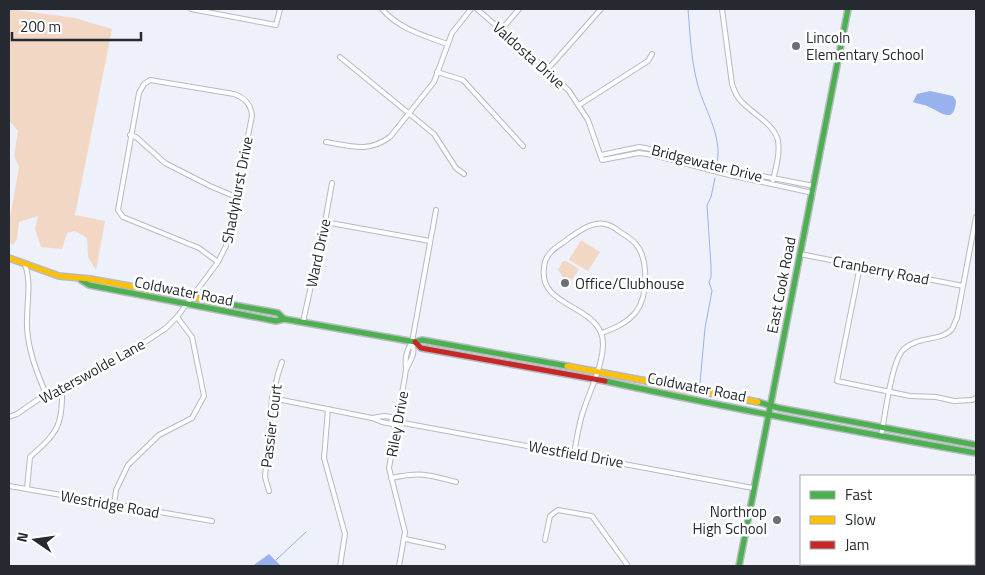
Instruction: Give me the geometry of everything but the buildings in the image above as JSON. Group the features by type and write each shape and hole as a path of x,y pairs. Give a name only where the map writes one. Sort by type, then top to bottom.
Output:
{"main road":[{"name":"East Cook Road","path":"739,566 848,9"},
{"name":"Coldwater Road","path":"9,258 40,270 81,280 89,285 276,322 284,319 413,342 422,340 976,445"},
{"name":"Coldwater Road","path":"81,280 90,279 278,314 284,319"},
{"name":"Coldwater Road","path":"413,342 421,348 596,379 686,399 976,453"}],"street":[{"path":"191,9 276,25 280,9"},
{"path":"382,9 405,29 447,44"},
{"path":"326,142 359,148 372,147 390,137 428,91 456,26 471,9"},
{"name":"Valdosta Drive","path":"477,9 569,91 579,105 595,136 602,158"},
{"path":"501,30 519,9"},
{"path":"547,70 601,9"},
{"path":"722,9 732,84 735,93 740,101 770,128 778,139 778,153 772,184"},
{"path":"579,105 648,61 652,54"},
{"path":"340,58 434,134 456,168 464,174"},
{"path":"437,72 463,80 523,146"},
{"name":"Shadyhurst Drive","path":"130,135 139,93 146,81 157,80 225,91 240,96 248,103 252,116 226,246 218,262 191,298"},
{"path":"218,262 199,248 120,215 118,205 130,135 141,141 166,163 236,197"},
{"name":"Bridgewater Drive","path":"602,158 639,148 656,150 726,170 813,189"},
{"name":"Bridgewater Drive","path":"602,158 646,154 724,174 772,184 813,189"},
{"name":"Ward Drive","path":"303,322 332,183"},
{"name":"Riley Drive","path":"399,566 405,532 389,468 406,370 412,361 413,342 436,210"},
{"path":"881,436 896,364 901,352 911,343 940,337 951,329 957,318 976,217"},
{"path":"325,222 430,241"},
{"path":"574,454 584,406 598,372 602,351 602,333 587,316 552,294 546,286 543,277 545,260 551,251 594,224 609,225 635,243 644,260 645,289 643,300 637,311 628,321 602,333"},
{"name":"Cranberry Road","path":"800,254 962,286"},
{"path":"25,265 28,277 28,340 46,394"},
{"path":"860,266 837,382 954,401 976,398"},
{"path":"28,277 40,270"},
{"name":"Waterswolde Lane","path":"9,417 31,406 46,394 62,389 123,356 166,328 191,298"},
{"path":"114,504 116,490 128,465 159,435 192,418 204,396 192,337 177,317"},
{"name":"Passier Court","path":"269,491 265,477 272,398 282,362"},
{"path":"27,489 30,457 52,438 57,428 62,406 62,389"},
{"name":"Westfield Drive","path":"272,398 372,418 384,416 398,422 754,488"},
{"path":"328,409 324,458 345,534 340,566"},
{"path":"391,478 412,474 426,474 456,482"},
{"name":"Westridge Road","path":"9,486 212,522"},
{"path":"545,540 550,516 558,510 592,516 628,566"},
{"path":"405,539 443,547"}],"shaded area":[{"path":"9,9 75,18 112,29 75,215 105,221 96,270 88,257 87,238 75,231 67,233 62,249 41,247 35,229 38,216 19,222 17,239 13,245 9,242 9,223 19,167 14,156 18,131 9,120"},
{"path":"581,240 600,252 588,271 569,260"},
{"path":"563,261 579,269 572,280 562,277 558,270"},
{"path":"630,383 662,387 722,398 684,394"}],"water":[{"path":"930,91 953,96 956,101 955,109 952,113 946,115 913,102 917,94"},
{"path":"269,554 281,566 253,566 254,565"}],"waterway":[{"path":"688,9 695,73 715,132 718,153 717,163"},
{"path":"700,383 705,328 712,291 709,282 711,266 707,205 711,197 715,178"},
{"path":"276,560 306,532"}],"traffic: fast":[{"path":"739,566 848,9"},
{"path":"81,280 89,285 276,321 284,319"},
{"path":"212,301 278,313 284,319 415,342 422,340 567,366"},
{"path":"605,381 697,401 976,453"},
{"path":"758,402 779,408 976,445"}],"traffic: slow":[{"path":"9,258 59,276 90,279 212,301"},
{"path":"567,366 758,402"}],"traffic: jam":[{"path":"415,342 421,348 605,381"}],"place":[{"name":"Lincoln Elementary School","path":"796,46"},
{"name":"Office/Clubhouse","path":"565,283"},
{"name":"Northrop High School","path":"777,520"}]}
